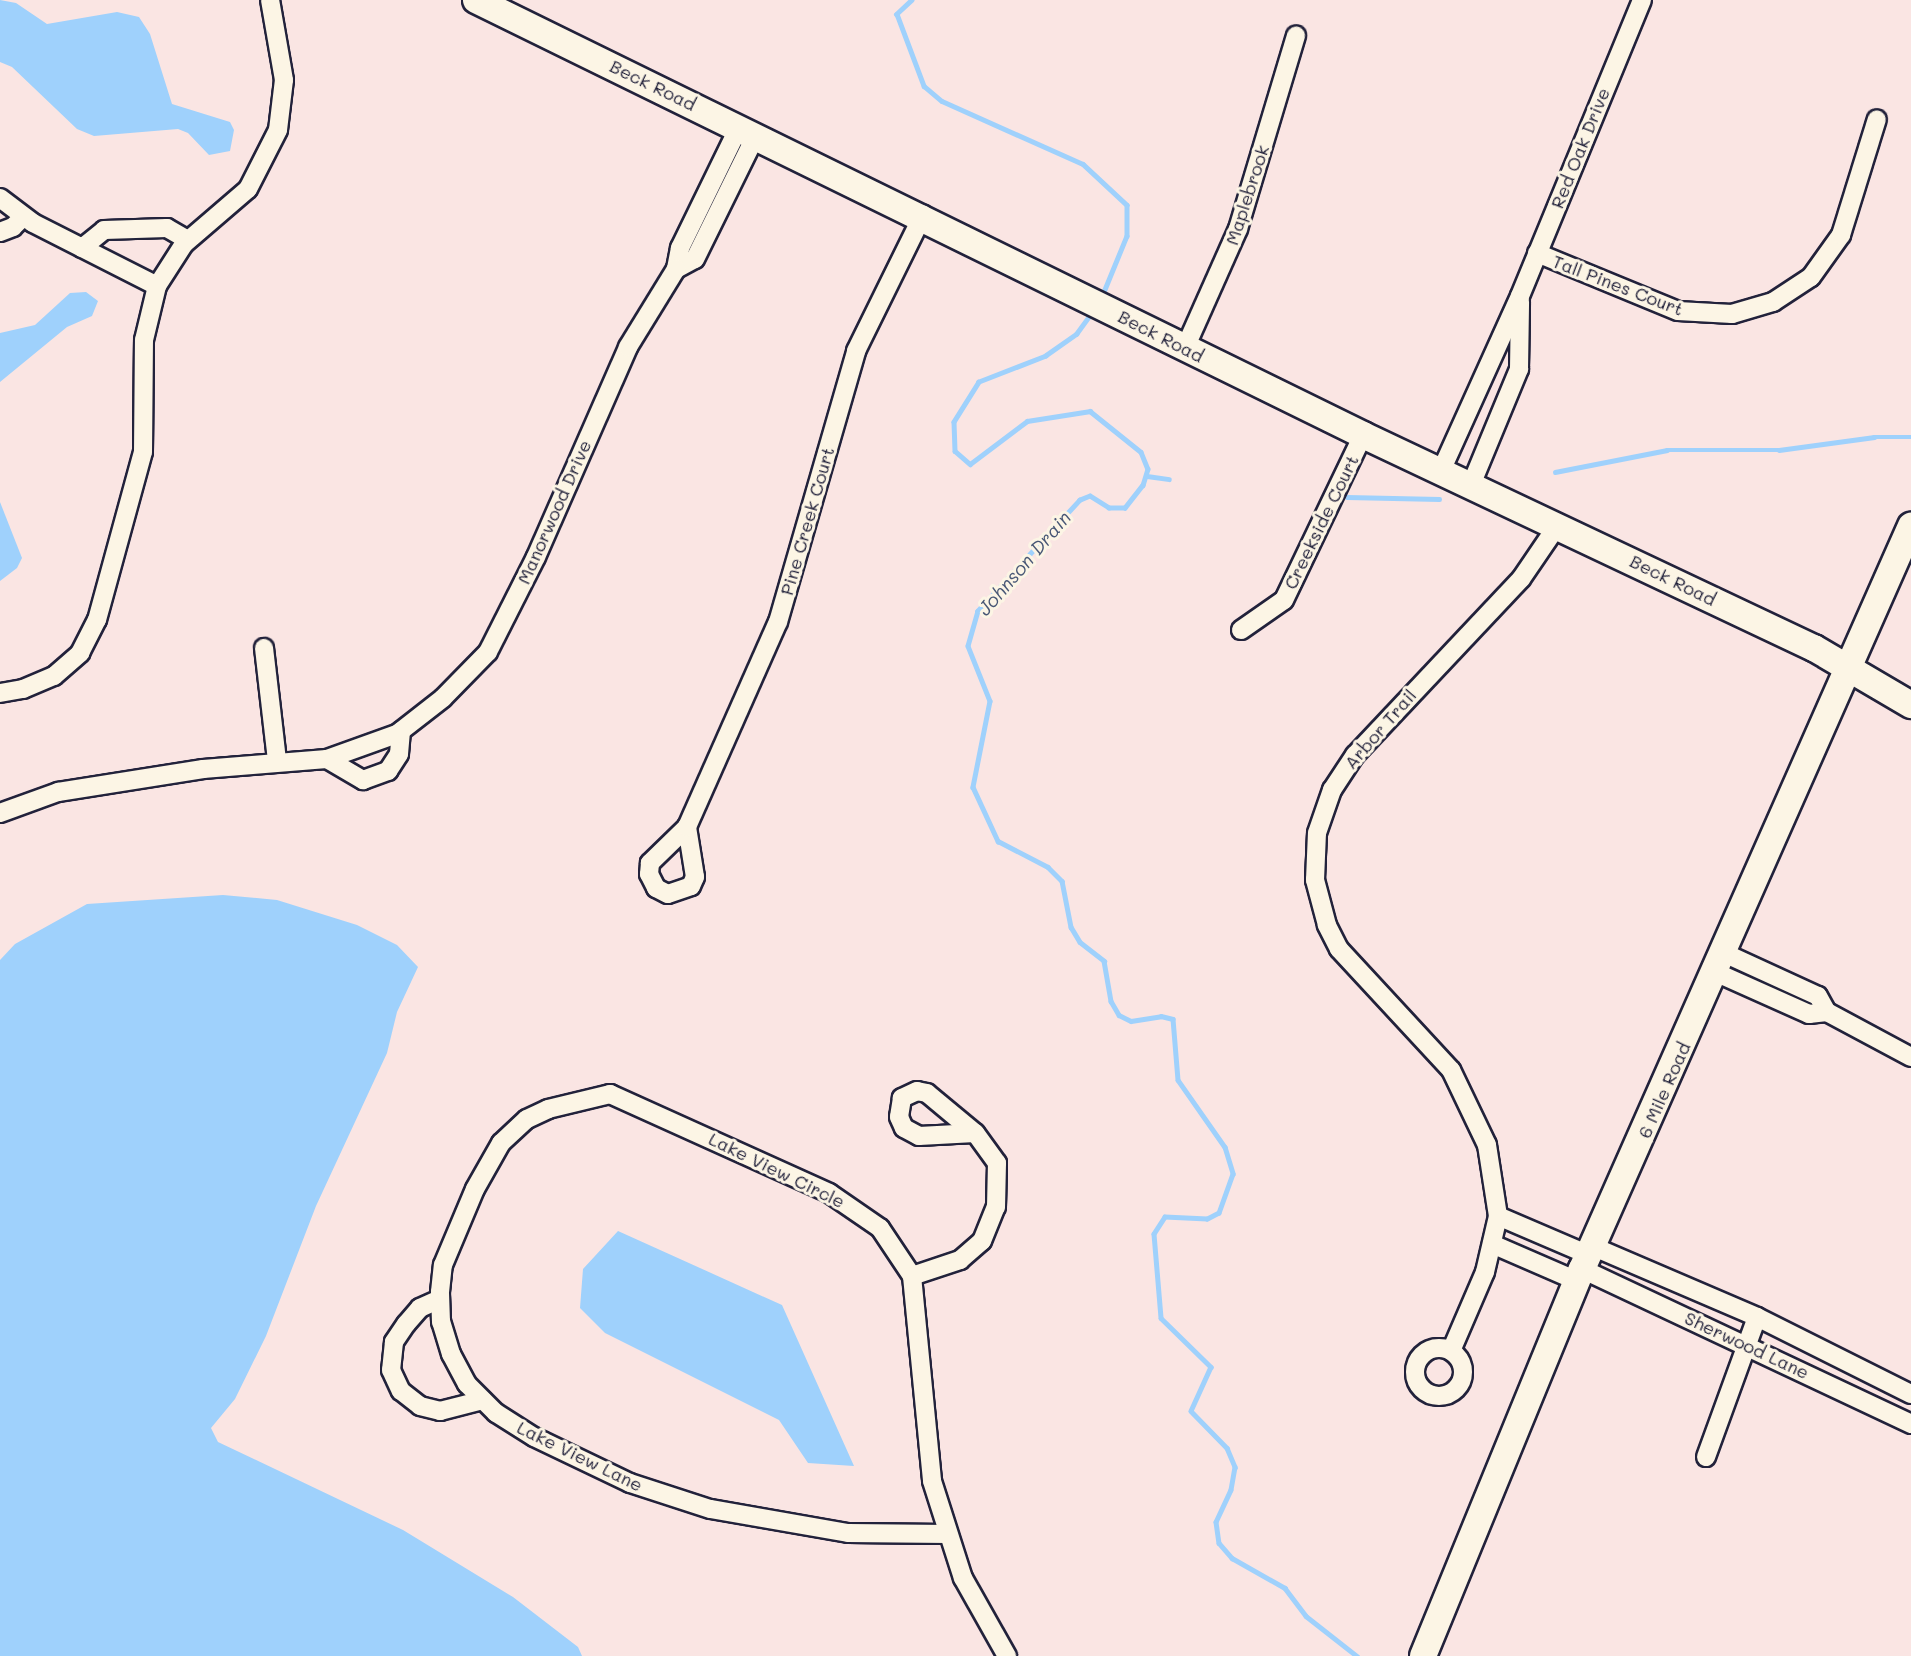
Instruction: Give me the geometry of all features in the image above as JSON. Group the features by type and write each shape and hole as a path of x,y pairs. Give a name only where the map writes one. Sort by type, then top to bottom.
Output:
{"main road":[{"name":"Beck Road","path":"476,0 923,215 1363,435 1849,666 1911,705"},
{"name":"6 Mile Road","path":"1423,1656 1586,1263 1911,526"},
{"name":"Beck Road","path":"1849,666 1911,685"}],"street":[{"path":"0,693 23,689 54,676 80,653 97,620 143,452 144,340 157,286 188,240 248,188 278,130 284,80 268,4 285,0"},
{"name":"Red Oak Drive","path":"1441,471 1520,296 1642,0"},
{"name":"Maplebrook","path":"1185,348 1238,229 1296,36"},
{"name":"Tall Pines Court","path":"1537,253 1678,311 1725,315 1773,302 1811,277 1841,235 1877,119"},
{"name":"Manorwood Drive","path":"0,813 58,792 277,760 327,760 401,731 443,698 488,652 537,557 628,347 676,269 695,259 748,131"},
{"path":"0,198 23,217 157,286"},
{"name":"Pine Creek Court","path":"687,827 778,622 856,351 923,215"},
{"path":"0,232 13,227 23,217"},
{"path":"82,248 104,230 167,228 188,240"},
{"name":"Red Oak Drive","path":"1471,485 1519,369 1520,296"},
{"name":"Creekside Court","path":"1241,630 1284,600 1363,435"},
{"name":"Arbor Trail","path":"1451,1351 1492,1244 1498,1216 1487,1145 1462,1088 1434,1049 1339,948 1321,906 1315,859 1322,812 1341,774 1521,579 1557,526"},
{"path":"264,649 277,760"},
{"name":"Manorwood Drive","path":"327,760 363,780 388,771 399,754 401,731"},
{"path":"1719,963 1818,996 1827,1012 1911,1057"},
{"name":"Lake View Circle","path":"451,1354 441,1322 443,1265 475,1189 501,1143 527,1119 548,1109 610,1094 829,1193 880,1228 912,1276 924,1438 948,1534 963,1578 1007,1656"},
{"path":"912,1276 960,1260 982,1241 991,1225 997,1163 975,1133"},
{"path":"1498,1216 1586,1263"},
{"path":"1492,1244 1586,1263"},
{"name":"Sherwood Lane","path":"1586,1263 1757,1317 1911,1394"},
{"name":"Sherwood Lane","path":"1586,1263 1911,1424"},
{"path":"440,1299 420,1308 406,1324 394,1342 391,1370 401,1391 420,1406 440,1411 483,1400"},
{"path":"1706,1457 1757,1317"},
{"name":"Lake View Lane","path":"451,1354 467,1384 483,1400 534,1437 630,1483 710,1509 848,1533 948,1534"}],"water":[{"path":"0,0 16,3 47,24 117,12 139,17 150,34 172,104 230,122 234,130 230,151 209,155 188,133 178,129 94,136 77,129 12,67 0,62"},
{"path":"86,292 98,301 92,316 67,327 0,382 0,333 35,325 70,293"},
{"path":"0,502 22,558 17,568 0,581"},
{"path":"223,895 277,900 357,925 397,945 418,967 397,1012 387,1053 316,1206 266,1336 235,1399 211,1428 218,1442 403,1530 513,1597 578,1647 582,1656 0,1656 0,960 15,944 87,904"},
{"path":"618,1231 782,1305 854,1466 808,1463 779,1420 605,1333 580,1308 583,1269"}],"waterway":[{"name":"Johnson Drain","path":"912,0 897,14 924,86 942,101 1083,164 1127,205 1127,236 1102,297"},
{"name":"Johnson Drain","path":"1092,313 1077,334 1046,356 979,382 954,422 955,451 970,464 1027,421 1090,411 1141,452 1148,469 1143,485 1125,508 1109,508 1090,496 1080,500 978,611 968,646 990,701 973,787 998,841 1048,867 1062,881 1071,927 1080,942 1104,961 1111,1001 1119,1015 1131,1021 1161,1016 1173,1019 1178,1080 1225,1147 1233,1174 1219,1213 1207,1219 1165,1217 1154,1234 1161,1318 1211,1367 1191,1411 1227,1448 1235,1467 1231,1490 1216,1522 1219,1543 1232,1558 1285,1588 1306,1616 1357,1656"},
{"path":"1555,472 1667,450 1779,450 1874,437 1911,437"},
{"path":"1147,476 1169,479"},
{"path":"1347,497 1439,499"}]}
